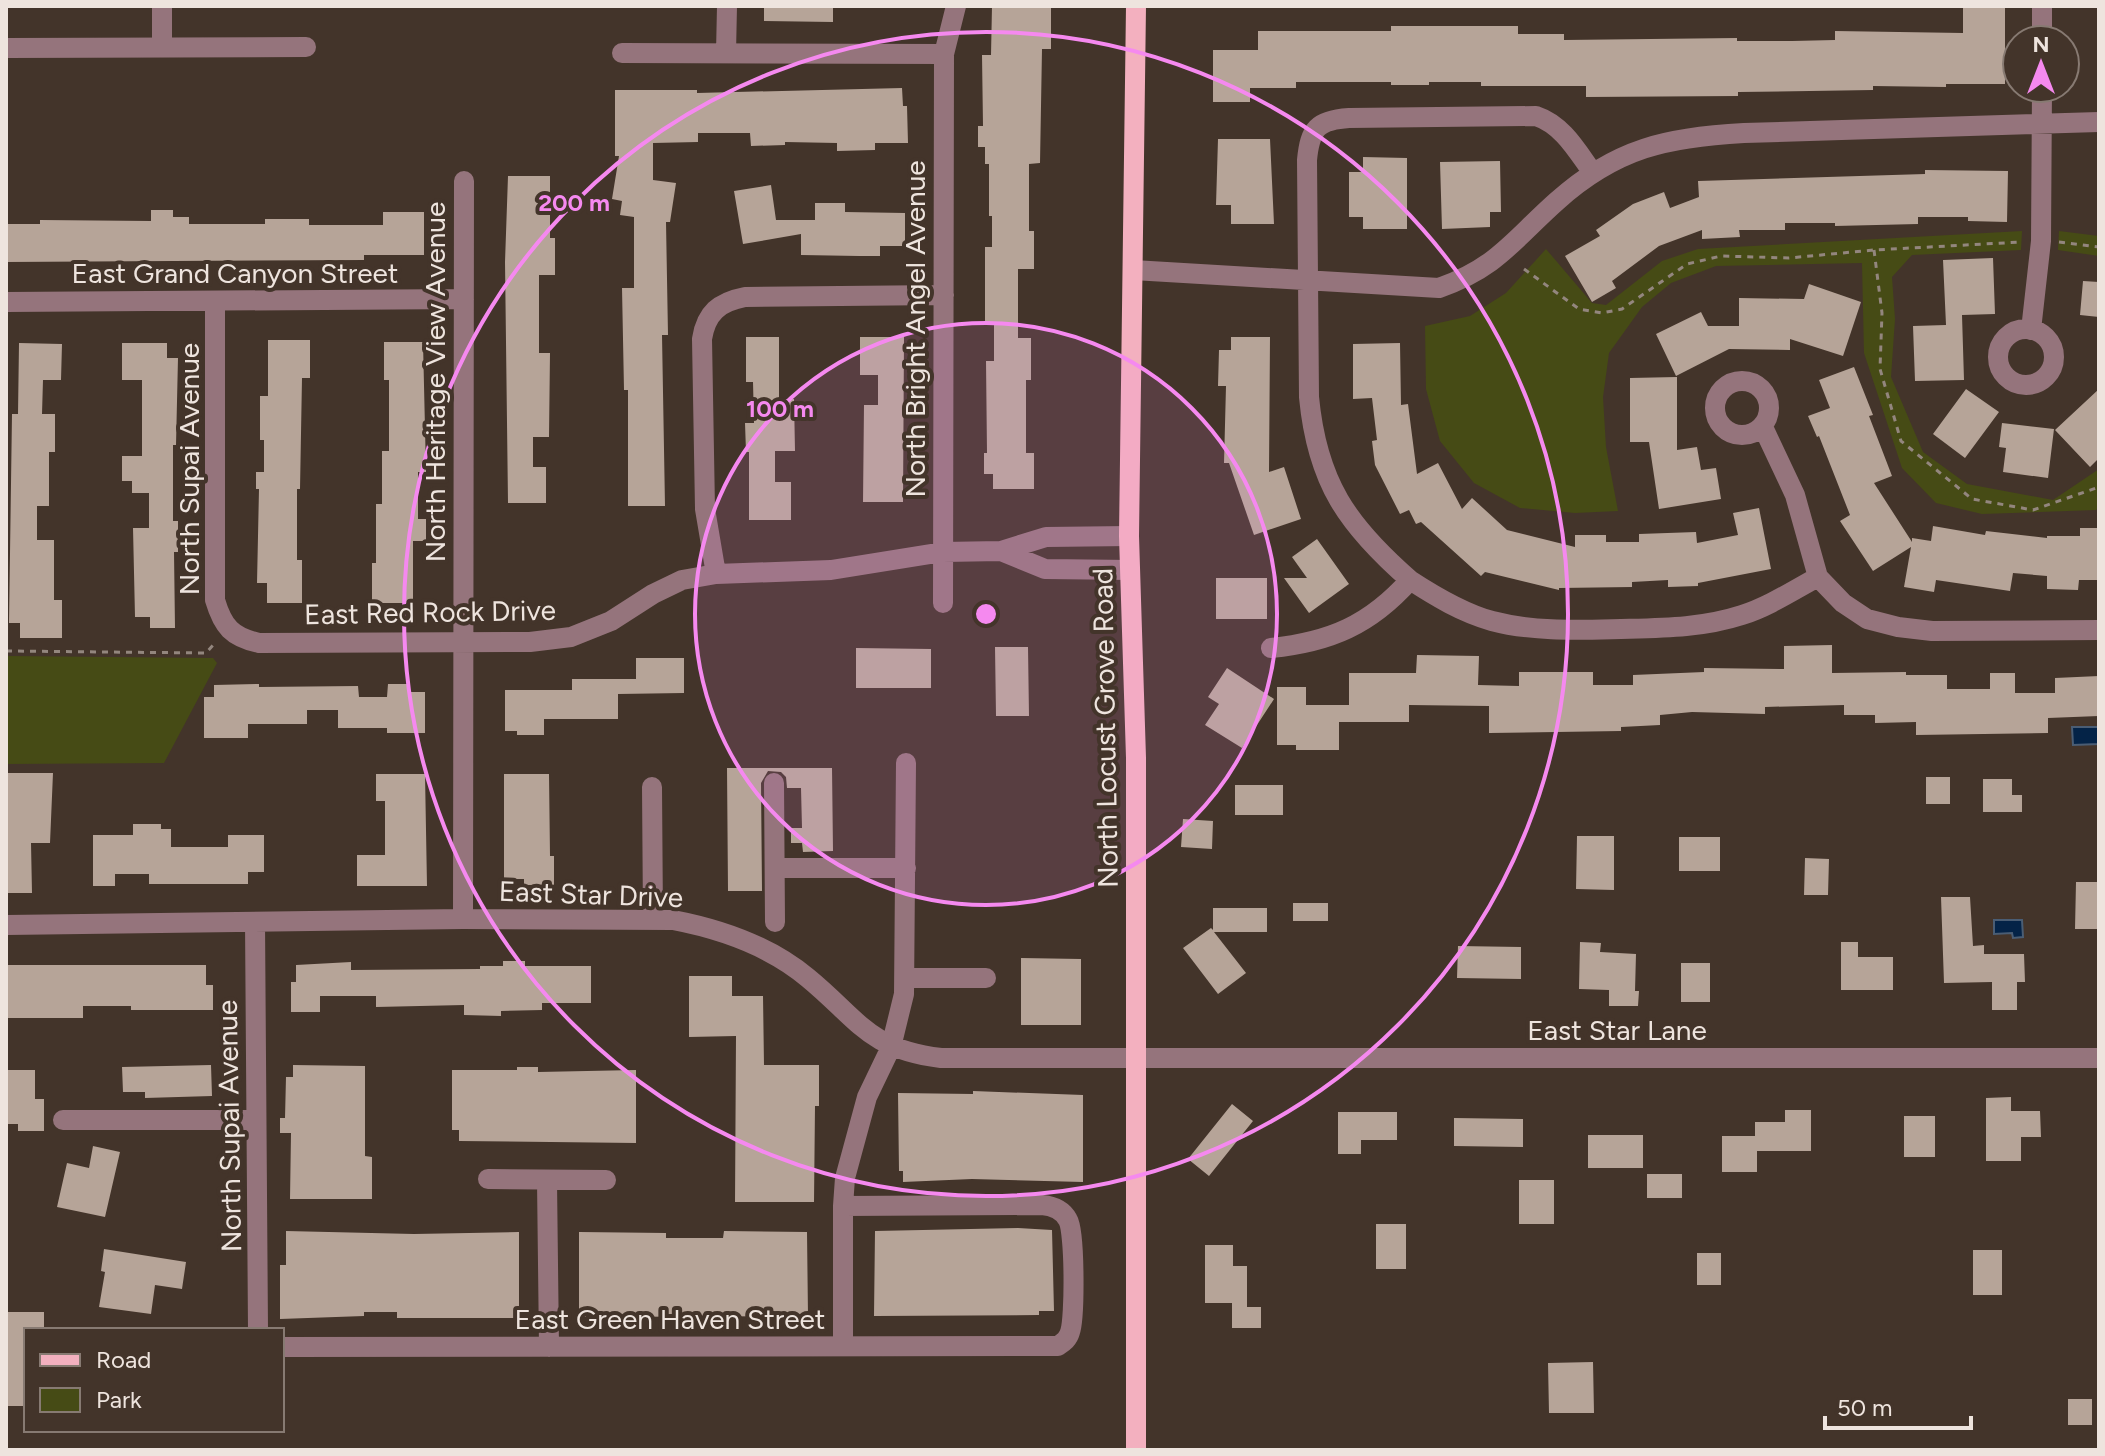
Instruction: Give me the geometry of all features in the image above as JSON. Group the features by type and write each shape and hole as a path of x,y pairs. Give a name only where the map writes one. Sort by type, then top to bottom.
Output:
{"main road":[{"name":"North Locust Grove Road","path":"1136,6 1129,536 1136,758 1136,1450"}],"street":[{"path":"162,6 162,48"},
{"path":"726,53 727,6"},
{"name":"North Bright Angel Avenue","path":"943,603 944,54 956,6"},
{"path":"6,48 306,47"},
{"path":"622,53 944,54"},
{"path":"2031,330 2041,241 2042,104"},
{"path":"1593,173 1563,133 1536,116 1339,119 1320,124 1314,130 1307,160 1309,397 1312,428 1333,491 1349,518 1380,554 1410,580 1457,608 1492,621 1524,627 1592,630 1692,627 1745,615 1818,577"},
{"path":"1133,270 1439,288 1467,278 1492,263 1557,200 1593,173 1640,148 1659,142 1702,135 2099,122"},
{"name":"North Heritage View Avenue","path":"463,919 464,181"},
{"path":"716,574 705,509 704,480 702,339 711,313 720,304 745,297 944,295"},
{"name":"East Grand Canyon Street","path":"6,302 464,299"},
{"name":"North Supai Avenue","path":"215,301 215,600 224,637"},
{"path":"1763,427 1795,495 1818,577 1843,603 1867,619 1932,631 2099,630"},
{"name":"East Red Rock Drive","path":"224,637 259,643 530,642 571,637 611,621 682,580 716,574 831,570 943,552 1001,551 1046,537 1129,536"},
{"name":"East Red Rock Drive","path":"1001,551 1045,569 1130,570"},
{"path":"1271,648 1303,645 1331,637 1390,603 1410,580"},
{"path":"843,1346 845,1178 867,1097 891,1047 904,994 906,763"},
{"path":"774,783 775,922"},
{"path":"652,787 653,919"},
{"path":"775,868 906,868"},
{"name":"East Star Drive","path":"6,925 653,919 697,925 771,952 808,977 853,1022 891,1047 913,1054 941,1058 1135,1058"},
{"name":"North Supai Avenue","path":"255,922 258,1328"},
{"path":"905,978 986,978"},
{"name":"East Star Lane","path":"1135,1058 2099,1058"},
{"path":"63,1120 256,1120"},
{"path":"488,1179 606,1180"},
{"path":"547,1181 549,1347"},
{"name":"East Green Haven Street","path":"284,1347 1058,1346 1070,1334 1073,1237 1063,1213 1042,1205 843,1206"}],"path":[{"path":"2052,241 2099,247"},
{"path":"1524,269 1579,309 1602,313 1622,309 1687,264 1721,256 1789,258 2025,242"},
{"path":"1874,250 1882,313 1880,369 1901,441 1972,499 2033,510 2099,487"},
{"path":"6,651 206,653 224,637"}],"green space":[{"path":"2022,231 2021,250 1912,255 1892,277 1895,319 1891,377 1923,452 1967,484 2053,500 2099,469 2099,507 2096,510 1982,514 1936,503 1902,468 1864,353 1862,263 1716,266 1671,283 1642,307 1609,353 1603,397 1606,447 1618,511 1575,513 1520,508 1474,483 1440,441 1426,389 1425,326 1470,316 1506,293 1546,249 1592,303 1606,305 1662,261 1698,249"},
{"path":"2059,231 2099,236 2099,256 2058,250"},
{"path":"6,656 213,658 217,663 164,763 6,764"}],"water":[{"path":"2072,727 2099,727 2099,744 2073,745"},
{"path":"1994,920 2022,920 2023,937 2013,938 2012,933 1994,934"}],"building":[{"path":"764,6 833,6 833,22 764,21"},
{"path":"992,6 1051,6 1051,49 1042,49 1040,163 1029,164 1029,231 1034,231 1034,269 1018,269 1018,338 1031,338 1031,380 1026,380 1026,453 1034,453 1034,489 993,489 993,474 984,474 984,453 987,453 986,361 994,361 994,324 985,324 985,247 992,247 992,216 989,216 989,164 985,164 985,147 978,147 978,126 983,126 982,55 991,55"},
{"path":"1963,6 2005,6 2005,24 2001,24 2001,84 1738,92 1738,96 1586,97 1586,86 1481,86 1481,82 1391,85 1391,82 1296,82 1296,88 1250,88 1250,102 1213,102 1213,50 1258,50 1258,31 1391,31 1391,26 1518,26 1518,34 1564,34 1564,40 1737,38 1737,41 1835,40 1835,31 1963,33"},
{"path":"902,88 903,106 907,106 908,143 875,143 875,150 837,151 837,143 785,142 785,145 751,146 750,133 698,133 698,142 653,143 653,180 676,183 670,222 666,222 668,335 662,335 665,506 628,506 628,390 624,390 622,288 634,288 634,217 620,215 622,201 612,199 619,156 615,156 615,90 697,90 697,93"},
{"path":"1218,139 1270,139 1274,224 1231,224 1231,205 1216,205"},
{"path":"1363,157 1407,158 1407,229 1363,229 1363,217 1349,217 1349,172 1363,172"},
{"path":"1500,161 1501,212 1490,212 1490,227 1442,229 1440,162"},
{"path":"1925,170 2008,171 2007,222 1968,221 1968,217 1918,217 1918,224 1835,226 1835,223 1785,223 1785,230 1739,230 1740,237 1702,239 1702,230 1659,246 1612,281 1616,288 1592,302 1565,256 1600,236 1596,230 1633,204 1664,192 1670,208 1699,197 1698,181 1925,174"},
{"path":"508,176 550,176 550,238 555,238 555,275 539,275 539,353 550,353 549,437 533,437 533,467 546,467 546,503 508,503 505,262"},
{"path":"771,185 776,220 815,220 815,203 845,203 845,212 905,213 905,246 880,246 880,256 801,255 801,234 743,244 734,191"},
{"path":"151,210 173,210 173,217 189,217 189,224 265,224 265,219 309,219 309,225 383,225 383,212 424,212 424,255 364,255 364,260 6,262 6,224 40,224 40,220 151,221"},
{"path":"1993,258 1995,314 1962,315 1964,380 1915,381 1913,326 1946,325 1943,260"},
{"path":"2083,281 2099,282 2099,317 2080,315"},
{"path":"1809,284 1861,302 1843,356 1790,339 1790,350 1729,349 1676,376 1656,334 1701,312 1708,326 1739,326 1739,298 1804,299"},
{"path":"746,337 779,337 779,399 794,399 795,451 775,451 775,482 791,482 791,520 749,520 749,452 746,452 745,423 754,423 753,382 746,382"},
{"path":"860,337 904,337 903,502 863,502 864,405 878,405 878,375 860,375"},
{"path":"1231,337 1270,337 1269,472 1284,467 1301,519 1254,535 1229,463 1224,463 1226,386 1218,386 1219,350 1231,350"},
{"path":"268,340 310,340 310,378 302,378 300,489 297,489 297,560 302,560 302,603 267,603 267,583 257,583 259,489 256,489 256,472 264,472 260,396 268,396"},
{"path":"384,342 423,342 426,472 418,472 418,519 426,519 426,541 413,541 413,603 372,603 376,504 382,504 382,451 389,451 389,380 384,380"},
{"path":"19,343 62,344 61,380 43,380 42,414 55,414 55,452 49,452 49,506 37,506 37,540 54,540 54,600 62,600 62,638 20,638 20,623 9,623 12,414 18,414"},
{"path":"122,343 167,343 167,358 178,358 176,445 173,445 173,521 178,521 178,552 174,552 175,628 150,628 150,617 135,617 133,528 149,528 149,493 132,493 132,481 122,481 122,456 142,456 142,380 122,380"},
{"path":"1400,343 1401,405 1408,404 1417,474 1438,463 1462,509 1472,498 1507,530 1575,547 1575,535 1606,535 1606,542 1639,542 1639,534 1696,532 1697,543 1738,535 1733,513 1759,508 1771,569 1698,583 1698,586 1668,587 1668,580 1632,582 1632,587 1559,590 1485,572 1481,576 1421,522 1416,524 1409,510 1400,514 1375,465 1372,441 1377,440 1372,398 1353,399 1353,344"},
{"path":"1854,367 1892,476 1874,483 1912,542 1912,538 1931,541 1933,526 1985,535 1986,531 2047,538 2080,536 2080,528 2099,528 2099,580 2079,580 2078,590 2047,589 2047,576 2013,573 2010,591 1936,580 1934,592 1904,587 1911,547 1873,571 1840,521 1850,515 1808,416 1830,408 1819,380"},
{"path":"1677,377 1677,450 1697,447 1701,470 1716,468 1721,499 1659,509 1649,442 1630,442 1630,378"},
{"path":"1966,389 1999,412 1965,458 1933,434"},
{"path":"2099,389 2099,458 2090,467 2055,430"},
{"path":"2002,423 2054,429 2048,478 2003,472 2006,448 1999,447"},
{"path":"1317,539 1349,584 1309,613 1284,578 1307,578 1292,557"},
{"path":"1216,578 1267,578 1267,619 1216,619"},
{"path":"1832,645 1832,673 1947,675 1947,689 1990,689 1990,673 2015,673 2015,693 2055,693 2055,678 2099,676 2099,716 2048,718 2048,733 1916,735 1916,722 1875,723 1875,715 1844,715 1844,705 1765,707 1765,714 1692,712 1660,715 1660,725 1621,727 1621,731 1489,733 1489,706 1409,705 1409,722 1339,722 1339,750 1296,750 1296,745 1277,745 1277,687 1306,687 1306,705 1349,705 1349,673 1416,673 1417,655 1479,656 1478,685 1519,686 1519,672 1593,672 1593,685 1633,685 1633,675 1704,672 1704,668 1784,669 1784,646"},
{"path":"995,647 1028,647 1029,716 996,716"},
{"path":"856,648 931,649 931,688 856,688"},
{"path":"636,658 684,658 684,693 618,694 618,719 544,719 544,735 517,735 517,731 505,731 505,690 572,690 572,679 636,679"},
{"path":"1227,668 1274,699 1242,748 1205,725 1219,704 1208,697"},
{"path":"259,684 259,687 358,686 359,697 387,697 388,684 408,684 408,692 425,692 425,733 387,733 387,728 338,728 338,710 307,710 307,724 248,724 248,738 204,738 204,697 214,697 214,685"},
{"path":"727,768 832,768 833,851 803,852 802,843 791,843 791,828 802,828 801,788 787,788 786,777 781,772 768,771 761,783 762,891 728,891"},
{"path":"7,773 53,773 50,843 31,843 32,893 6,893"},
{"path":"376,774 425,774 427,886 357,886 357,855 385,855 385,801 376,801"},
{"path":"504,774 549,774 550,856 554,856 554,885 524,885 524,879 504,879"},
{"path":"1926,777 1950,777 1950,804 1926,804"},
{"path":"1983,779 2012,779 2012,795 2022,795 2022,812 1983,812"},
{"path":"1235,785 1283,785 1283,815 1235,815"},
{"path":"1183,819 1213,821 1212,849 1181,847"},
{"path":"133,824 161,824 161,829 171,829 171,847 228,847 228,835 264,835 264,872 248,872 248,884 149,884 149,874 115,874 115,886 93,886 93,835 133,835"},
{"path":"1577,836 1614,836 1614,890 1576,889"},
{"path":"1679,837 1720,837 1720,871 1679,871"},
{"path":"1805,858 1829,859 1828,895 1804,895"},
{"path":"2076,882 2099,882 2099,929 2075,929"},
{"path":"1941,897 1970,897 1973,946 1984,945 1984,954 2024,954 2025,982 2017,982 2017,1010 1992,1010 1992,982 1944,983"},
{"path":"1293,903 1328,903 1328,921 1293,921"},
{"path":"1213,908 1267,908 1267,932 1214,932 1246,973 1218,994 1183,948 1211,928 1213,930"},
{"path":"1580,942 1601,943 1600,952 1636,954 1635,991 1639,991 1638,1006 1609,1006 1609,990 1579,989"},
{"path":"1841,942 1858,942 1858,957 1893,957 1893,990 1841,990"},
{"path":"1458,946 1521,947 1521,979 1457,978"},
{"path":"1021,958 1081,959 1081,1025 1021,1025"},
{"path":"503,961 525,961 525,966 591,966 591,1003 542,1003 542,1010 501,1011 501,1016 464,1015 464,1005 376,1007 376,996 320,996 320,1012 291,1012 291,982 296,982 296,965 351,962 351,970 480,969 480,966 503,966"},
{"path":"1681,963 1710,963 1710,1002 1681,1002"},
{"path":"6,965 206,965 206,985 213,985 213,1010 131,1010 131,1006 83,1006 83,1018 6,1018"},
{"path":"689,976 732,976 732,996 763,996 764,1065 819,1065 819,1106 815,1106 814,1202 735,1202 736,1036 689,1037"},
{"path":"211,1065 212,1096 145,1098 145,1092 123,1092 122,1067"},
{"path":"293,1065 365,1066 365,1156 372,1157 372,1199 290,1199 291,1133 280,1133 280,1118 285,1118 286,1077 293,1077"},
{"path":"517,1067 538,1067 538,1072 636,1070 636,1143 459,1141 459,1130 452,1130 452,1070 517,1070"},
{"path":"6,1070 35,1070 35,1099 44,1099 44,1131 18,1131 18,1124 6,1124"},
{"path":"973,1091 1083,1095 1083,1182 972,1179 903,1182 903,1171 899,1171 898,1093 973,1094"},
{"path":"2011,1097 2011,1111 2040,1111 2041,1137 2021,1137 2021,1161 1986,1161 1986,1098"},
{"path":"1232,1104 1253,1121 1209,1176 1188,1159"},
{"path":"1785,1110 1811,1110 1811,1151 1757,1151 1757,1172 1722,1172 1722,1136 1755,1136 1755,1122 1785,1122"},
{"path":"1338,1112 1397,1112 1397,1140 1361,1140 1361,1154 1338,1154"},
{"path":"1904,1116 1935,1116 1935,1157 1904,1157"},
{"path":"1454,1118 1523,1119 1523,1147 1454,1146"},
{"path":"1588,1135 1643,1135 1643,1168 1588,1168"},
{"path":"93,1146 120,1152 105,1217 57,1207 67,1163 89,1168"},
{"path":"1647,1174 1682,1174 1682,1198 1647,1198"},
{"path":"1519,1180 1554,1180 1554,1224 1519,1224"},
{"path":"1376,1224 1406,1224 1406,1269 1376,1269"},
{"path":"1052,1230 1054,1311 1039,1311 1039,1315 874,1316 875,1231"},
{"path":"286,1231 414,1234 519,1232 519,1318 397,1318 397,1312 364,1312 364,1316 280,1319 280,1265 286,1265"},
{"path":"724,1231 807,1232 808,1316 579,1317 579,1232 666,1233 666,1238 723,1238"},
{"path":"1205,1245 1233,1245 1233,1266 1247,1266 1247,1307 1261,1307 1261,1328 1232,1328 1232,1303 1205,1303"},
{"path":"104,1249 186,1262 182,1289 155,1285 151,1314 99,1307 105,1272 101,1271"},
{"path":"1973,1250 2002,1250 2002,1295 1973,1295"},
{"path":"1697,1253 1721,1253 1721,1285 1697,1285"},
{"path":"6,1312 44,1312 44,1328 24,1328 24,1406 6,1406"},
{"path":"1593,1362 1594,1413 1549,1413 1548,1363"},
{"path":"2068,1399 2092,1399 2092,1425 2068,1425"}]}
